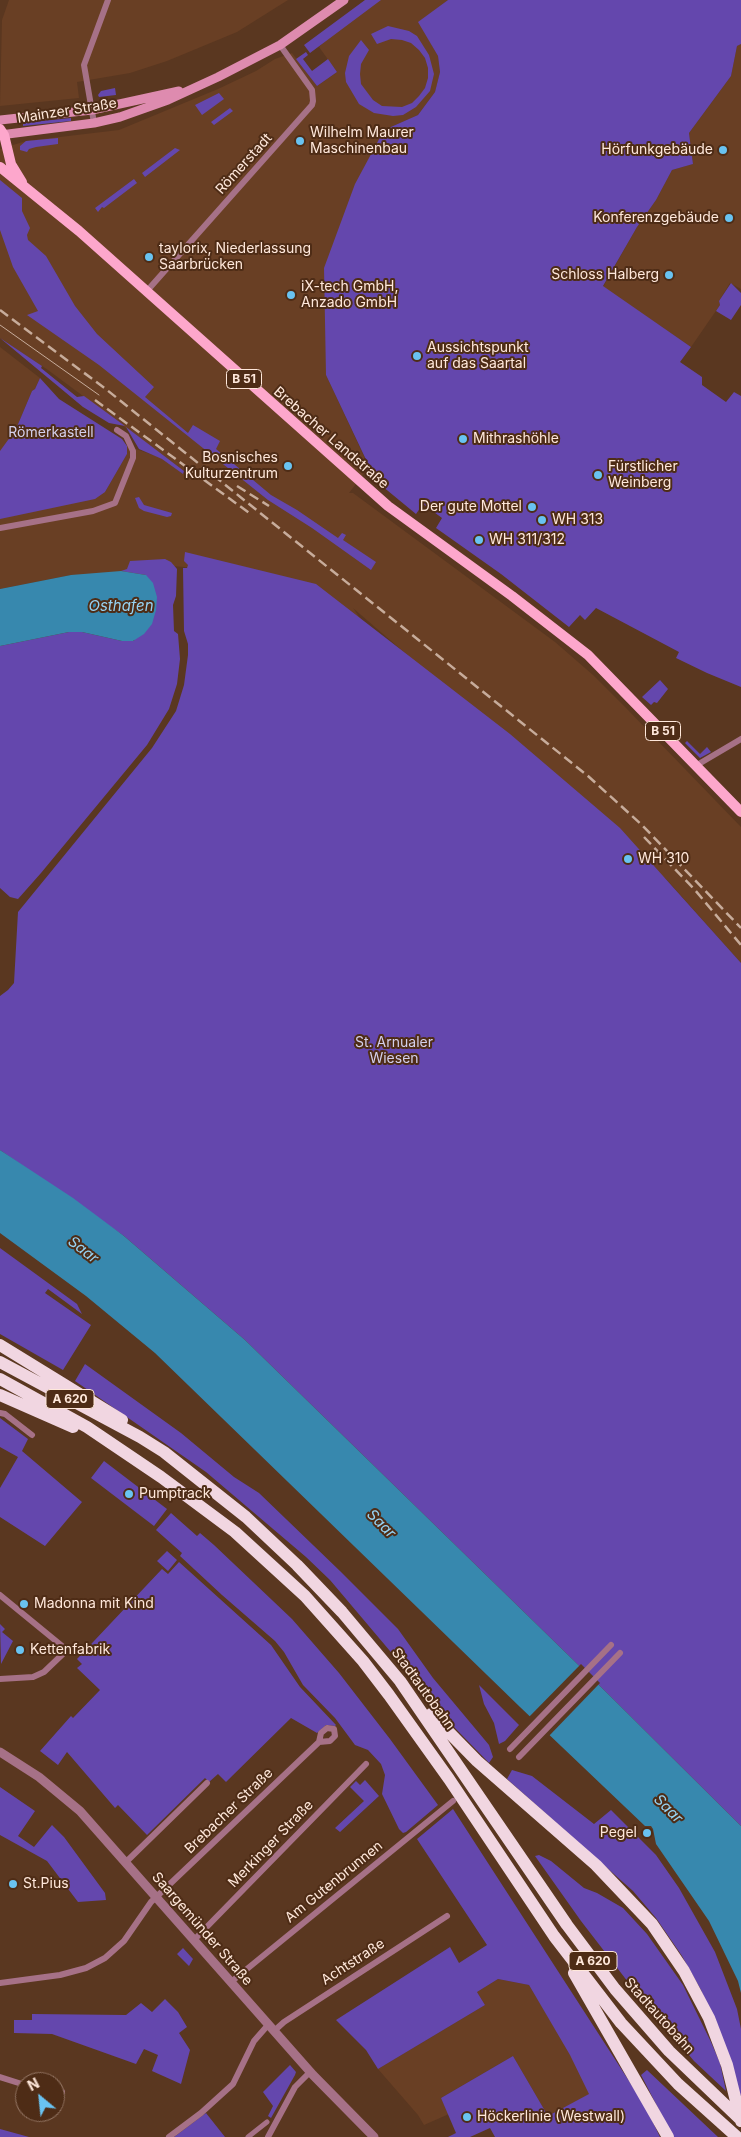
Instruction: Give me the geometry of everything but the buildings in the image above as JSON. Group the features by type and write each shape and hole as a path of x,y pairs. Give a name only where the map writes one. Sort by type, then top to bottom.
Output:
{"highway":[{"path":"0,1345 116,1415 140,1437"},
{"name":"Stadtautobahn","path":"0,1362 140,1437 200,1479 275,1543 342,1612 400,1681 592,1959 650,2030 741,2121"},
{"name":"A 620","path":"0,1379 55,1408 161,1477 235,1532 304,1596 373,1675 449,1779 554,1936 634,2037 678,2084 737,2137"},
{"path":"0,1395 43,1413 118,1449"},
{"path":"400,1681 476,1761 596,1865 633,1901 669,1948 697,1994 728,2065 741,2121"},
{"path":"554,1936 666,2133"}],"main road":[{"name":"Mainzer Straße","path":"1,133 94,123 153,106 218,77 280,45 344,0"},
{"name":"Mainzer Straße","path":"0,121 92,110 189,89"},
{"name":"Brebacher Landstraße","path":"1,133 11,164 24,185"},
{"name":"Brebacher Landstraße","path":"0,167 12,178 24,185 388,506 512,596 588,655 697,765"},
{"name":"B 51","path":"697,765 741,812"}],"street":[{"path":"94,123 84,65 108,0"},
{"name":"Römerstadt","path":"146,292 312,105 314,101 312,90 280,45"},
{"path":"0,528 92,511 115,503 133,458 133,450 126,436 116,430"},
{"path":"697,765 741,739"},
{"path":"0,1413 5,1414 32,1435"},
{"path":"0,1595 66,1650 44,1672 33,1677 0,1679"},
{"path":"510,1749 612,1645"},
{"path":"519,1757 620,1653"},
{"name":"Brebacher Straße","path":"0,1983 60,1976 96,1964 124,1941 157,1898 319,1742"},
{"name":"Saargemünder Straße","path":"0,1752 40,1777 80,1811 310,2072 369,2136"},
{"name":"Merkinger Straße","path":"194,1940 366,1764"},
{"path":"125,1863 206,1783"},
{"name":"Am Gutenbrunnen","path":"231,1982 453,1801"},
{"name":"Achtstraße","path":"169,2137 201,2113 233,2084 254,2041 271,2028 283,2023 447,1916"},
{"path":"268,2137 295,2087 310,2072"},
{"path":"0,2077 15,2082"},
{"path":"248,2137 266,2122"}],"shaded area":[{"path":"9,0 288,0 237,32 167,61 130,73 77,82 79,98 0,106 2,20"},
{"path":"365,0 448,0 419,22 438,56 440,72 435,92 418,115 384,130 326,375 369,467 349,493 353,493 555,642 593,675 741,827 741,963 667,880 353,608 362,621 266,573 171,566 146,575 71,575 0,589 0,347 40,378 35,389 32,391 16,429 3,448 105,492 127,454 127,446 162,458 183,474 184,471 48,370 0,338 0,149 26,141 119,130 218,89 256,71 275,59 292,53 317,86 337,72 319,47"},
{"path":"741,44 741,289 730,283 719,301 720,305 691,347 603,287 672,170 693,164 689,133 731,76 737,46"},
{"path":"498,1979 529,1985 571,2055 590,2094 548,2116 513,2056 441,2098 449,2114 424,2125 418,2115 378,2069 485,2005 477,1992"}],"green space":[{"path":"365,0 381,0 310,53 304,45"},
{"path":"448,0 741,0 741,44 737,46 731,76 689,133 693,164 672,170 656,200 637,227 603,286 691,347 680,362 702,377 702,385 726,402 734,392 741,396 741,687 676,658 679,652 596,608 585,620 580,615 569,627 501,574 436,528 442,518 423,504 416,514 365,472 369,466 326,375 324,268 355,184 384,130 418,115 435,92 440,72 438,56 418,22"},
{"path":"388,26 409,31 417,36 429,55 434,74 430,91 416,107 403,115 393,116 374,113 359,104 346,82 345,73 349,56 361,40 369,50 361,64 361,84 373,100 382,106 402,107 412,103 425,88 428,68 425,58 419,50 411,43 402,40 391,39 377,44 371,34"},
{"path":"306,52 308,55 303,59 312,71 328,59 337,72 317,86 296,59"},
{"path":"115,88 116,95 99,97 98,95 101,91"},
{"path":"219,93 224,99 202,115 195,105"},
{"path":"230,108 233,111 214,125 211,122"},
{"path":"71,118 71,121 23,126 23,123"},
{"path":"58,138 58,144 36,147 29,149 27,152 20,150 20,146 26,141"},
{"path":"175,148 180,150 145,177 142,173"},
{"path":"134,179 137,183 104,208 102,207 98,212 95,208"},
{"path":"0,180 22,198 22,211 30,228 27,235 28,240 46,256 75,306 97,334 154,387 145,397 188,433 193,425 220,441 216,449 271,495 338,538 342,533 346,535 343,540 376,562 371,570 312,528 268,500 99,365 27,315 38,311 13,267 0,230"},
{"path":"731,283 741,293 741,305 731,320 716,311 720,305 719,301"},
{"path":"0,338 42,366 41,368 77,397 84,396 125,426 109,423 83,407"},
{"name":"Römerkastell","path":"40,378 59,399 122,439 127,446 127,454 105,492 95,499 0,519 0,451 16,429 32,391 35,389"},
{"path":"126,427 184,471 183,474 162,459 139,449"},
{"path":"139,497 144,505 172,513 171,516 167,517 144,511 139,508 135,498"},
{"name":"St. Arnualer Wiesen","path":"185,552 316,584 510,734 620,828 741,963 741,1826 245,1340 124,1236 0,1150 0,996 14,983 18,912 152,748 176,711 184,685 188,655 188,644 184,631 183,568 187,568 188,565 184,561"},
{"path":"165,559 171,562 177,569 176,596 173,605 174,631 178,634 180,659 177,684 169,709 147,745 41,873 18,899 10,897 0,888 0,646 69,632 82,632 122,641 134,641 146,575 121,571 127,569 130,561"},
{"path":"660,680 668,689 657,703 654,702 651,705 642,697"},
{"path":"687,741 700,754 707,747 711,752 700,758 685,743"},
{"path":"0,1248 77,1304 82,1314 48,1289 45,1293 91,1325 63,1370 0,1334"},
{"path":"85,1364 181,1433 234,1477 259,1493 340,1571 398,1629 433,1678 489,1745 493,1757 489,1763 455,1728 330,1580 306,1557 206,1472 75,1381"},
{"path":"0,1418 28,1439 22,1451 82,1502 45,1546 0,1517 0,1488 18,1457 0,1447"},
{"name":"Pumptrack","path":"104,1461 167,1509 154,1526 91,1478"},
{"path":"171,1513 197,1536 200,1533 214,1545 292,1619 339,1673 390,1739 438,1805 406,1832 403,1833 399,1829 382,1794 385,1775 381,1764 368,1750 355,1745 335,1718 303,1685 284,1652 275,1641 180,1556 182,1553 156,1530"},
{"path":"167,1551 177,1560 168,1571 157,1561"},
{"path":"179,1562 271,1645 300,1687 336,1725 326,1725 317,1733 291,1718 226,1782 218,1774 209,1782 205,1778 147,1835 118,1805 115,1808 67,1752 58,1765 40,1751 71,1716 73,1718 100,1690 77,1668 82,1664 77,1659 162,1569 168,1574"},
{"path":"0,1624 5,1629 2,1632 13,1641 1,1664"},
{"path":"479,1685 519,1725 505,1741 499,1744 494,1723 484,1704"},
{"path":"512,1770 532,1776 594,1824 611,1810 656,1855 679,1888 715,1952 737,2009 741,2029 741,2097 701,1990 682,1956 656,1918 633,1891 507,1779"},
{"path":"365,1780 379,1796 340,1832 335,1828 364,1801 350,1787 356,1781 360,1785"},
{"path":"0,1787 35,1811 18,1836 34,1847 52,1825 64,1837 105,1893 106,1900 78,1902 47,1861 0,1835"},
{"path":"453,1809 631,2084 647,2110 660,2137 495,2137 490,2128 470,2137 448,2137 456,2133 441,2098 513,2056 548,2116 589,2094 570,2055 529,1985 498,1979 477,1992 485,2005 378,2069 366,2050 336,2020 450,1947 459,1963 487,1945 417,1839"},
{"path":"539,1855 551,1861 584,1888 623,1908 647,1934 683,1985 720,2063 726,2091 694,2061 628,1982 581,1921 535,1856"},
{"path":"183,1948 193,1959 189,1966 177,1954"},
{"path":"165,1999 178,2012 187,2027 179,2033 190,2050 181,2084 152,2071 158,2055 144,2049 136,2064 52,2034 14,2033 14,2020 32,2020 32,2014 126,2015 141,2003 152,2012"},
{"path":"290,2065 296,2072 295,2075 271,2118 268,2116 273,2106 263,2092"},
{"path":"647,2070 718,2137 673,2137 641,2075"},
{"path":"206,2113 225,2137 174,2137"},
{"path":"0,2129 29,2137 0,2137"}],"water":[{"name":"Osthafen","path":"121,571 146,575 153,583 157,597 152,624 144,634 133,641 122,641 82,632 69,632 0,646 0,589 71,575"},
{"name":"Saar","path":"0,1150 73,1198 124,1236 245,1340 741,1826 741,1993 738,1981 709,1921 656,1844 651,1826 645,1826 520,1707 155,1353 86,1296 0,1233"}],"pier":[{"path":"581,1664 600,1683 548,1737 528,1718"}],"tram line":[{"path":"0,325 99,395"}],"railway":[{"path":"0,310 107,390 588,776 642,825 741,928"},
{"path":"95,400 252,515"},
{"path":"237,486 269,506"},
{"path":"644,837 695,890 741,945"}],"place":[{"name":"Wilhelm Maurer Maschinenbau","path":"300,141"},
{"name":"Hörfunkgebäude","path":"723,150"},
{"name":"Konferenzgebäude","path":"729,218"},
{"name":"taylorix, Niederlassung Saarbrücken","path":"149,257"},
{"name":"Schloss Halberg","path":"669,275"},
{"name":"iX-tech GmbH, Anzado GmbH","path":"291,295"},
{"name":"Aussichtspunkt auf das Saartal","path":"417,356"},
{"name":"Mithrashöhle","path":"463,439"},
{"name":"Bosnisches Kulturzentrum","path":"288,466"},
{"name":"Fürstlicher Weinberg","path":"598,475"},
{"name":"Der gute Mottel","path":"532,507"},
{"name":"WH 313","path":"542,520"},
{"name":"WH 311/312","path":"479,540"},
{"name":"WH 310","path":"628,859"},
{"name":"Pumptrack","path":"129,1494"},
{"name":"Madonna mit Kind","path":"24,1604"},
{"name":"Kettenfabrik","path":"20,1650"},
{"name":"Pegel","path":"647,1833"},
{"name":"St.Pius","path":"13,1884"},
{"name":"Höckerlinie (Westwall)","path":"467,2117"}]}
